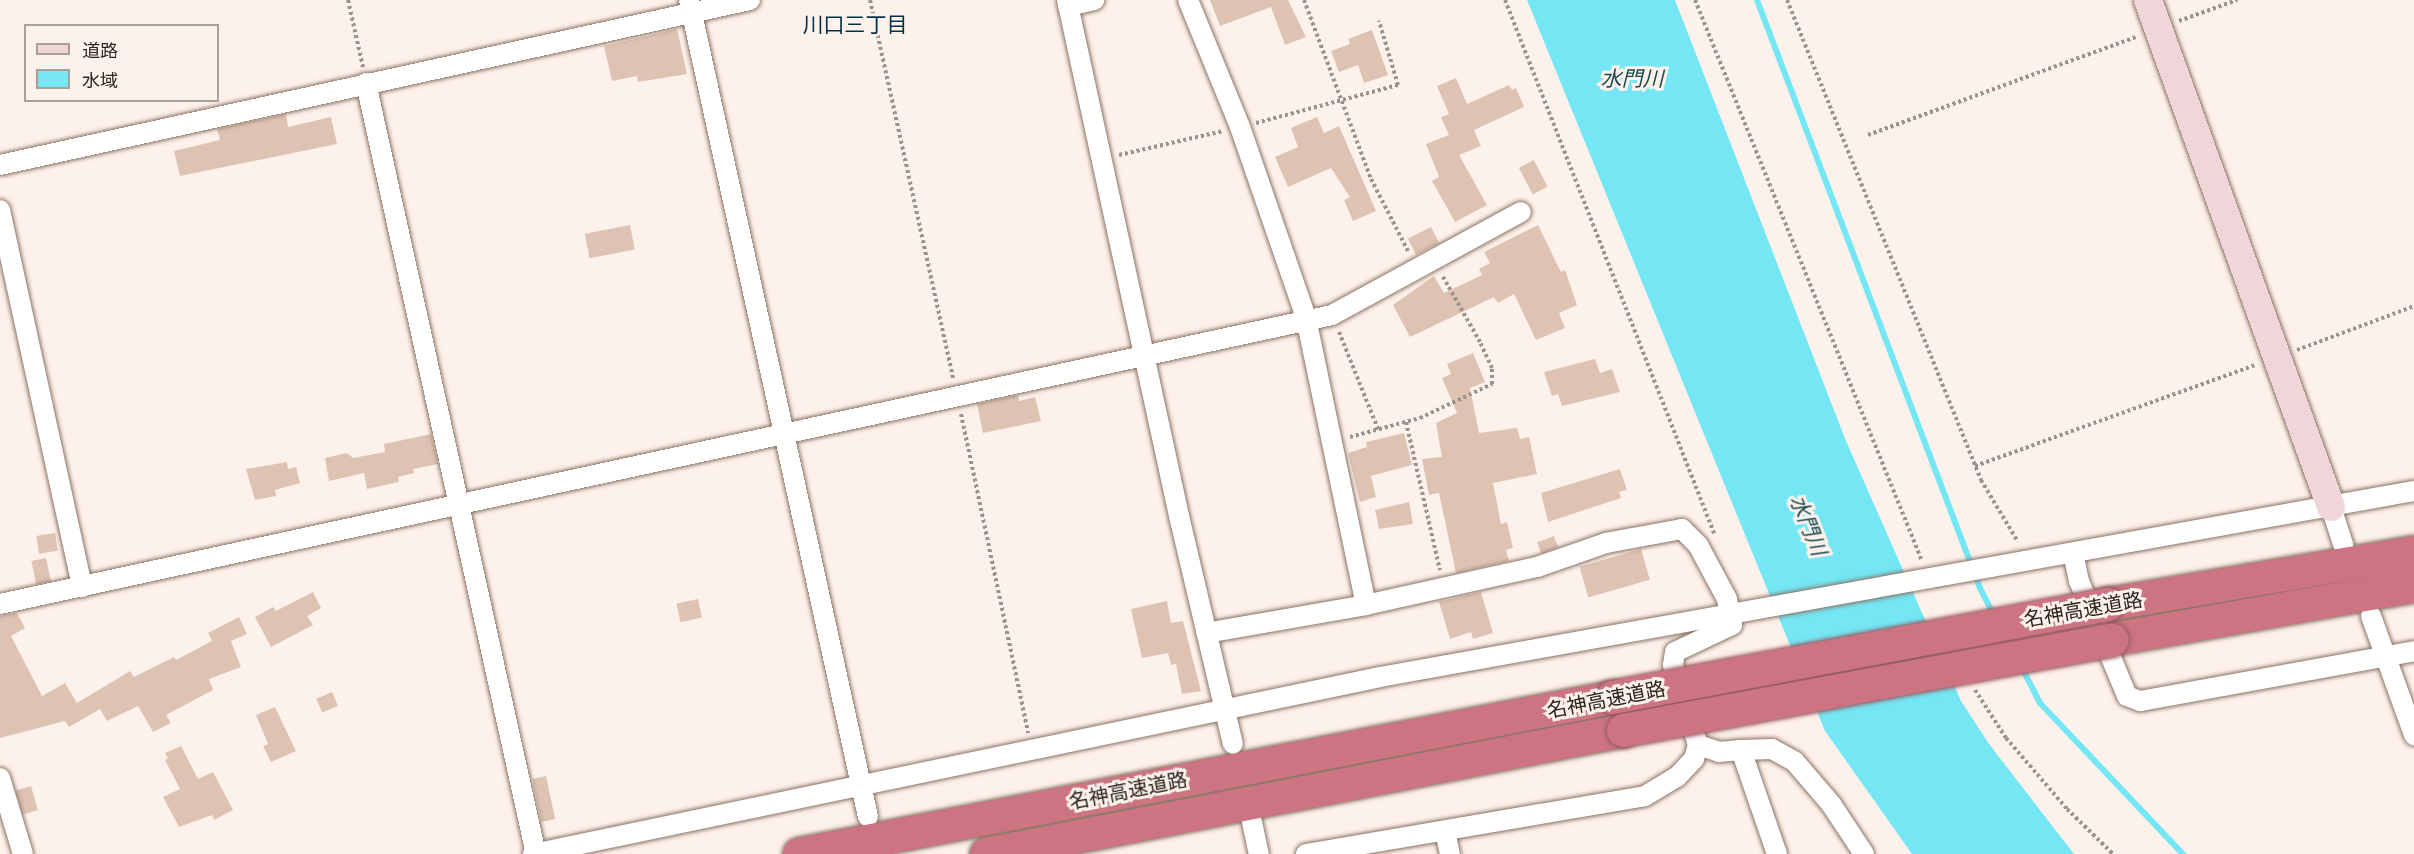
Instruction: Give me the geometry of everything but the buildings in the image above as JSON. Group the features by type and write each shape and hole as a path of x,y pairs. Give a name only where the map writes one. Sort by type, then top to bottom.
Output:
{"highway":[{"name":"名神高速道路","path":"799,854 2107,604 2414,552"},
{"name":"名神高速道路","path":"986,854 1623,730 2414,585"}],"street":[{"path":"0,165 366,83 690,6 750,0"},
{"path":"1094,0 1067,3 1143,353 1233,744"},
{"path":"1188,0 1240,127 1306,318 1366,605"},
{"path":"2148,0 2343,545"},
{"path":"690,6 868,817"},
{"path":"366,83 535,854 1224,708 2414,491"},
{"path":"0,210 82,587"},
{"path":"0,604 458,507 1143,353 1306,318 1332,315 1521,212"},
{"path":"1206,633 1446,590 1537,567 1606,543 1682,529 1698,545 1732,615 1732,625 1719,634 1694,641 1675,652 1673,665 1698,745 1694,759 1677,777 1645,796 1306,854"},
{"path":"2073,553 2079,581 2127,696 2140,701 2414,651"},
{"path":"2371,616 2414,735"},
{"path":"1698,745 1719,752 1772,749 1795,762 1831,804 1864,854"},
{"path":"1741,750 1777,854"},
{"path":"0,778 23,854"},
{"path":"1252,822 1259,854"},
{"path":"1445,831 1450,854"}],"path":[{"path":"348,0 366,83"},
{"path":"870,0 1031,748"},
{"path":"1304,0 1371,179 1425,265 1480,342 1492,368 1491,384 1406,422 1332,442"},
{"path":"1505,0 1716,537"},
{"path":"1695,0 1929,579"},
{"path":"1787,0 1975,466 2029,560"},
{"path":"1868,135 2238,0"},
{"path":"1100,156 1240,127 1342,102 1398,84 1378,21"},
{"path":"1975,466 2414,306"},
{"path":"1332,315 1378,429"},
{"path":"1406,422 1446,590"},
{"path":"1972,684 2006,738 2067,809 2113,854"}],"water":[{"name":"水門川","path":"1527,0 1675,0 1846,441 1961,701 1989,744 2074,854 1912,854 1825,731"}],"waterway":[{"path":"1757,0 1980,588 1994,615"},
{"path":"2021,666 2040,703 2183,854"}],"district":[{"name":"川口三丁目","path":"855,24"}]}
